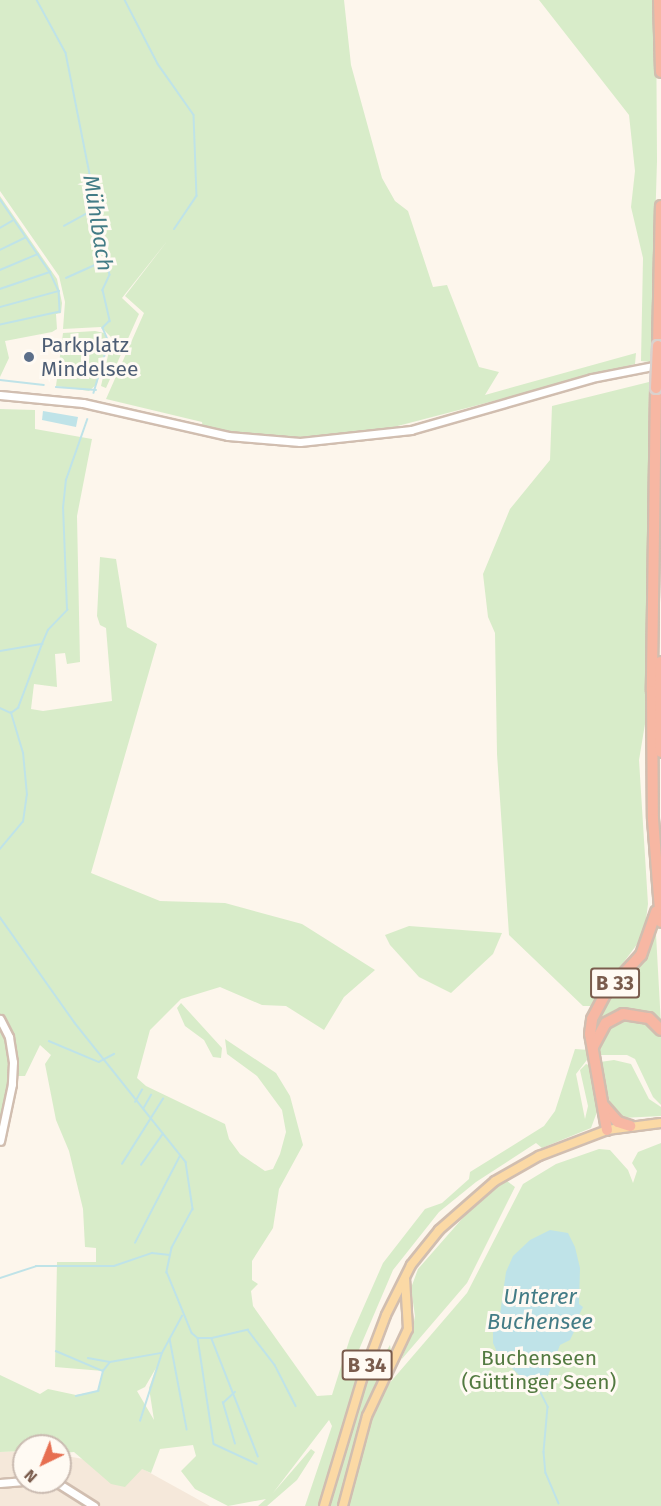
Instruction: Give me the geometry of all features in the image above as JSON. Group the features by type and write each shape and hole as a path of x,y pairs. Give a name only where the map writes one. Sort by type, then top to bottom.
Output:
{"highway":[{"path":"659,0 661,72"},
{"name":"B 33","path":"601,1100 590,1034 594,1011 641,955 658,921 652,691 661,206"},
{"path":"661,578 661,752"},
{"name":"B 33","path":"592,1050 601,1029 623,1014 649,1018 661,1030"},
{"path":"601,1100 611,1116 630,1126"},
{"path":"601,1100 607,1130"}],"main road":[{"name":"B 34","path":"324,1506 362,1379 406,1275 439,1230 495,1181 539,1156 607,1130 661,1124"},
{"path":"343,1506 367,1416 391,1372 408,1329 406,1275"}],"street":[{"path":"0,395 84,404 228,436 300,442 411,430 592,378 661,364"},
{"path":"0,1019 9,1037 13,1062 12,1084 0,1141"},
{"path":"72,1492 94,1506"}],"shaded area":[{"path":"0,1452 12,1452 12,1494 72,1494 72,1457 143,1469 210,1506 0,1506"}],"green space":[{"path":"0,0 344,0 351,65 382,178 395,201 408,211 433,287 447,285 479,367 499,372 485,395 636,353 635,364 386,429 314,438 251,437 203,429 202,422 106,399 144,313 125,296 168,240 122,298 139,314 106,388 101,386 112,338 101,327 63,329 65,302 59,276 0,191"},
{"path":"539,0 656,0 657,161 651,362 641,361 643,258 631,207 635,171 629,115"},
{"path":"0,196 57,279 62,303 61,313 56,314 57,329 5,341 9,358 0,377"},
{"path":"95,331 104,333 108,342 97,384 89,391 56,386 63,333"},
{"path":"649,382 646,718 639,760 648,904 644,935 591,1006 583,1006 509,935 497,754 495,633 488,617 483,574 510,509 550,460 552,406"},
{"path":"0,409 35,410 35,429 92,439 77,516 80,662 67,664 65,653 55,654 57,687 34,684 31,709 43,711 112,701 106,628 100,625 97,616 100,557 116,559 127,627 157,644 91,873 160,901 225,903 302,924 375,970 344,997 324,1030 286,1006 262,1005 220,987 181,999 150,1030 137,1078 146,1086 225,1124 229,1139 240,1154 265,1171 273,1169 280,1154 286,1132 282,1110 257,1076 227,1054 225,1039 276,1073 290,1096 303,1145 279,1189 273,1228 252,1261 252,1280 258,1284 251,1291 253,1306 317,1396 332,1395 350,1338 383,1263 425,1209 442,1203 469,1179 470,1172 544,1126 555,1111 575,1049 589,1050 590,1056 576,1074 585,1119 588,1106 580,1070 586,1064 591,1066 597,1112 591,1128 542,1148 536,1143 476,1182 439,1212 393,1270 355,1359 376,1368 390,1345 392,1356 367,1404 338,1506 305,1506 332,1426 329,1420 273,1493 311,1449 315,1452 297,1480 267,1506 258,1506 266,1499 228,1506 195,1489 181,1471 196,1456 193,1445 160,1449 151,1473 142,1469 125,1487 111,1484 72,1452 72,1434 12,1434 12,1452 0,1452 0,1375 40,1394 48,1389 76,1395 98,1391 103,1371 55,1367 57,1262 96,1262 96,1248 85,1247 83,1209 69,1151 56,1120 45,1064 51,1055 40,1045 25,1076 18,1076 13,1040 0,1015","holes":["156,1368 149,1388 154,1420 137,1391 145,1387"]},
{"path":"409,926 502,933 493,954 451,993 419,977 390,945 385,935"},
{"path":"656,934 661,1025 632,1011 595,1036 600,1006 644,956"},
{"path":"181,1003 222,1048 221,1058 213,1057 204,1040 185,1026 177,1008"},
{"path":"624,1017 647,1020 661,1035 661,1105 653,1097 635,1059 627,1055 597,1055 603,1031"},
{"path":"0,1026 9,1055 10,1084 0,1128"},
{"path":"614,1060 631,1064 649,1099 661,1107 661,1116 622,1118 612,1111 600,1062"},
{"name":"Buchenseen (Güttinger Seen)","path":"661,1143 661,1506 346,1506 368,1423 381,1393 467,1293 523,1184 556,1164 599,1149 610,1150 628,1170 633,1183 637,1171 632,1163 638,1152"},
{"path":"507,1181 515,1187 467,1283 401,1360 412,1332 415,1316 411,1288 418,1269 482,1196"}],"water":[{"path":"43,411 78,417 76,427 42,420"},
{"name":"Unterer Buchensee","path":"550,1230 568,1233 575,1247 580,1268 579,1304 583,1307 579,1315 582,1315 570,1340 560,1345 547,1378 526,1382 510,1366 503,1365 493,1343 493,1327 498,1328 506,1272 513,1256 530,1240"}],"waterway":[{"name":"Mühlbach","path":"37,0 66,53 110,275 103,290 110,321 103,328 109,342 94,393"},
{"path":"125,0 158,64 194,115 197,196 175,229"},
{"path":"0,199 50,272 59,291 60,312 0,325"},
{"path":"64,226 95,209"},
{"path":"0,228 12,221"},
{"path":"0,250 25,238"},
{"path":"0,270 38,254"},
{"path":"66,278 106,260"},
{"path":"0,289 50,272"},
{"path":"0,307 59,291"},
{"name":"Mühlbach","path":"0,380 44,385"},
{"path":"56,387 96,390"},
{"path":"0,651 42,644 48,630 67,610 63,508 66,480 87,420"},
{"path":"0,708 11,713 18,708 42,644"},
{"path":"0,849 23,822 27,795 23,753 11,713"},
{"path":"0,917 75,1023 186,1162 193,1209 172,1248 167,1272 192,1333 198,1338 212,1338 248,1330 275,1365 296,1406"},
{"path":"49,1041 99,1062 114,1054"},
{"path":"135,1102 142,1090"},
{"path":"143,1109 151,1095"},
{"path":"122,1164 163,1099"},
{"path":"141,1165 163,1134"},
{"path":"135,1243 180,1156"},
{"path":"0,1278 36,1266 114,1266 152,1253 170,1255"},
{"path":"140,1421 162,1353 182,1316"},
{"path":"198,1338 214,1444 257,1464"},
{"path":"170,1339 187,1429"},
{"path":"212,1339 258,1456"},
{"path":"56,1351 103,1371 110,1362"},
{"path":"88,1358 110,1362 161,1353"},
{"path":"76,1396 98,1391 103,1371"},
{"path":"535,1381 548,1407 544,1452 546,1473 559,1503"},
{"path":"235,1392 223,1403 235,1444"}],"place":[{"name":"Parkplatz Mindelsee","path":"29,357"}]}
